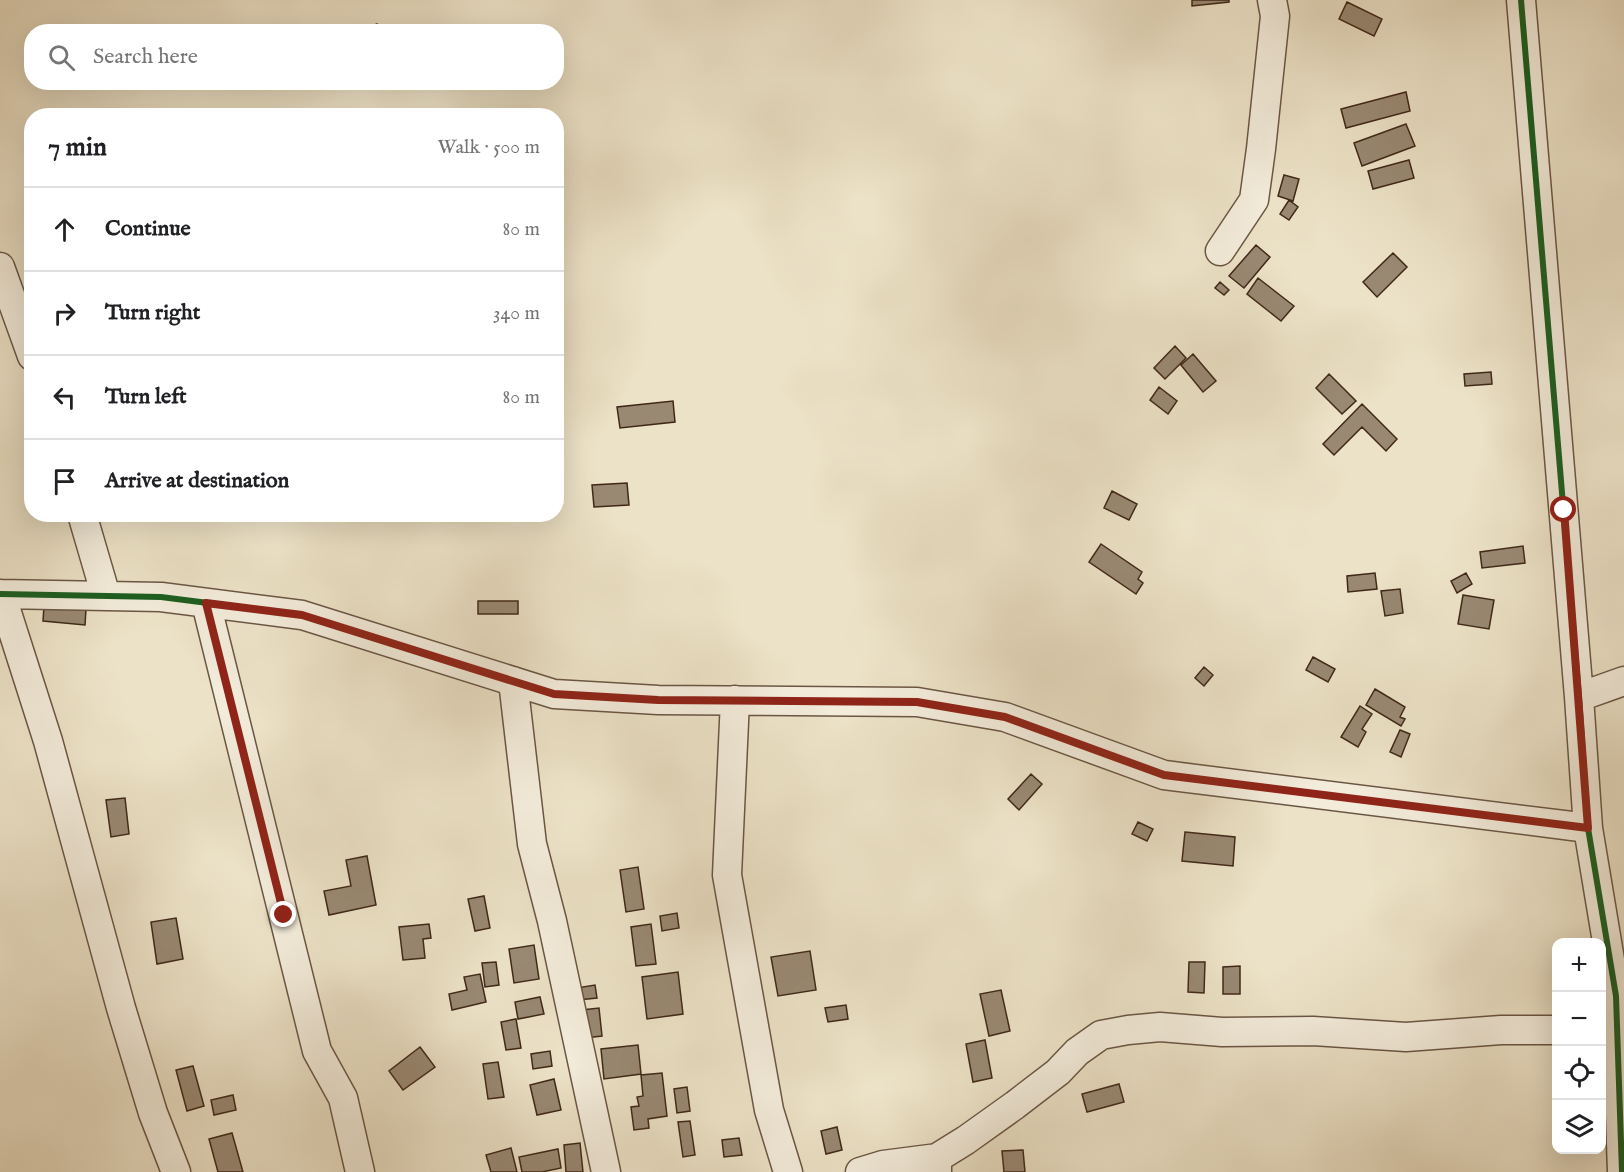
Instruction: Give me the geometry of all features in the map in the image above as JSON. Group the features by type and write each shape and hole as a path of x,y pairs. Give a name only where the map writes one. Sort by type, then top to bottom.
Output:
{"street":[{"path":"1220,251 1254,200 1275,15 1272,0"},
{"path":"1521,0 1588,828 1616,996 1609,1030 1622,1172"},
{"path":"0,267 24,334"},
{"path":"84,522 106,596"},
{"path":"176,1172 153,1113 121,1008 48,741 0,594 161,597 302,615 554,694 658,700 917,702 1005,717 1164,775 1588,828"},
{"path":"206,603 318,1051 343,1098 360,1172"},
{"path":"513,681 532,844 552,921 606,1172"},
{"path":"1579,697 1624,681"},
{"path":"735,700 727,875 769,1110 788,1172"},
{"path":"860,1172 883,1165 937,1165 966,1140 1058,1072 1077,1052 1101,1035 1110,1033 1161,1027 1222,1032 1313,1031 1406,1037 1501,1030 1552,1030"}],"building":[{"path":"1192,0 1229,0 1229,2 1192,6"},
{"path":"1347,2 1382,19 1374,36 1339,19"},
{"path":"1406,92 1410,111 1346,128 1341,109"},
{"path":"1406,124 1415,146 1362,166 1354,143"},
{"path":"1409,160 1414,178 1373,189 1368,171"},
{"path":"1284,175 1299,179 1293,201 1278,196"},
{"path":"1289,200 1298,207 1289,220 1280,214"},
{"path":"1256,245 1270,257 1244,288 1229,276"},
{"path":"1393,253 1407,267 1377,297 1363,282"},
{"path":"1258,278 1294,306 1281,321 1247,294"},
{"path":"1220,282 1229,290 1224,295 1215,288"},
{"path":"1175,346 1186,358 1165,379 1154,368"},
{"path":"1193,354 1216,381 1203,392 1181,365"},
{"path":"1491,372 1492,384 1465,386 1464,374"},
{"path":"1329,374 1356,401 1342,414 1316,388"},
{"path":"1159,387 1177,401 1168,414 1150,400"},
{"path":"673,401 675,422 620,428 617,407"},
{"path":"1362,404 1397,439 1386,451 1362,427 1334,455 1323,444"},
{"path":"627,483 629,505 594,507 592,485"},
{"path":"1112,491 1137,504 1129,520 1104,508"},
{"path":"1101,544 1142,572 1138,579 1143,583 1136,594 1089,562"},
{"path":"1523,546 1525,563 1482,568 1480,552"},
{"path":"1375,573 1377,589 1348,592 1347,576"},
{"path":"1466,573 1472,584 1457,593 1451,581"},
{"path":"1400,589 1403,613 1385,616 1381,591"},
{"path":"1463,595 1494,600 1489,629 1458,624"},
{"path":"478,601 518,601 518,614 478,614"},
{"path":"44,606 86,609 85,625 43,621"},
{"path":"1313,657 1335,669 1328,682 1306,670"},
{"path":"1204,667 1213,675 1204,686 1195,678"},
{"path":"1375,689 1405,707 1400,717 1405,719 1401,726 1366,705"},
{"path":"1360,706 1372,714 1362,729 1366,732 1358,747 1341,737"},
{"path":"1400,730 1410,734 1401,757 1390,752"},
{"path":"1031,774 1042,784 1019,810 1008,799"},
{"path":"125,798 129,834 111,837 106,800"},
{"path":"1138,822 1153,829 1147,841 1132,834"},
{"path":"1185,832 1235,837 1233,866 1182,861"},
{"path":"367,856 376,905 329,915 324,891 351,886 346,860"},
{"path":"638,867 644,909 626,912 620,870"},
{"path":"484,896 490,928 475,931 468,899"},
{"path":"677,913 679,928 662,931 660,916"},
{"path":"176,918 183,959 157,964 151,922"},
{"path":"429,924 431,938 423,939 425,958 403,960 399,927"},
{"path":"651,924 656,964 636,966 631,927"},
{"path":"534,945 539,979 514,983 509,949"},
{"path":"810,951 816,990 778,996 771,957"},
{"path":"496,962 499,985 485,987 482,963"},
{"path":"1189,962 1205,962 1204,993 1188,992"},
{"path":"1240,966 1240,994 1223,994 1223,967"},
{"path":"678,972 683,1014 647,1019 642,977"},
{"path":"480,974 486,1002 452,1010 449,994 467,990 464,977"},
{"path":"595,985 597,998 578,1000 576,988"},
{"path":"1001,990 1010,1031 989,1036 980,994"},
{"path":"540,997 544,1014 518,1019 515,1002"},
{"path":"846,1005 848,1019 828,1022 825,1008"},
{"path":"599,1008 602,1036 585,1038 582,1010"},
{"path":"516,1019 521,1048 506,1050 501,1022"},
{"path":"985,1040 992,1078 973,1082 966,1044"},
{"path":"638,1045 641,1074 604,1079 601,1049"},
{"path":"420,1047 435,1067 403,1090 389,1071"},
{"path":"550,1051 552,1066 533,1069 531,1054"},
{"path":"498,1062 504,1097 488,1099 483,1064"},
{"path":"193,1066 204,1106 187,1111 176,1070"},
{"path":"662,1073 667,1116 648,1119 649,1128 634,1130 631,1107 639,1106 637,1097 643,1096 641,1075"},
{"path":"554,1079 561,1110 537,1115 530,1085"},
{"path":"1119,1084 1124,1102 1087,1112 1082,1094"},
{"path":"687,1087 690,1111 677,1113 674,1089"},
{"path":"233,1095 236,1110 214,1115 211,1100"},
{"path":"690,1121 695,1155 683,1157 678,1122"},
{"path":"837,1127 842,1150 826,1154 821,1131"},
{"path":"232,1133 243,1172 218,1172 209,1139"},
{"path":"739,1138 742,1155 724,1157 722,1140"},
{"path":"580,1143 583,1172 566,1172 564,1145"},
{"path":"511,1148 517,1172 491,1172 486,1155"},
{"path":"558,1149 561,1168 542,1172 522,1172 519,1157"},
{"path":"1023,1150 1025,1172 1004,1172 1002,1151"}],"cycle path":[{"path":"1521,0 1588,828 1616,996 1622,1172"},
{"path":"0,594 161,597 302,615 554,694 658,700 917,702 1005,717 1164,775 1588,828"}],"route":[{"path":"284,915 206,603 302,615 554,694 658,700 917,702 1005,717 1164,775 1588,828 1564,510"}]}
